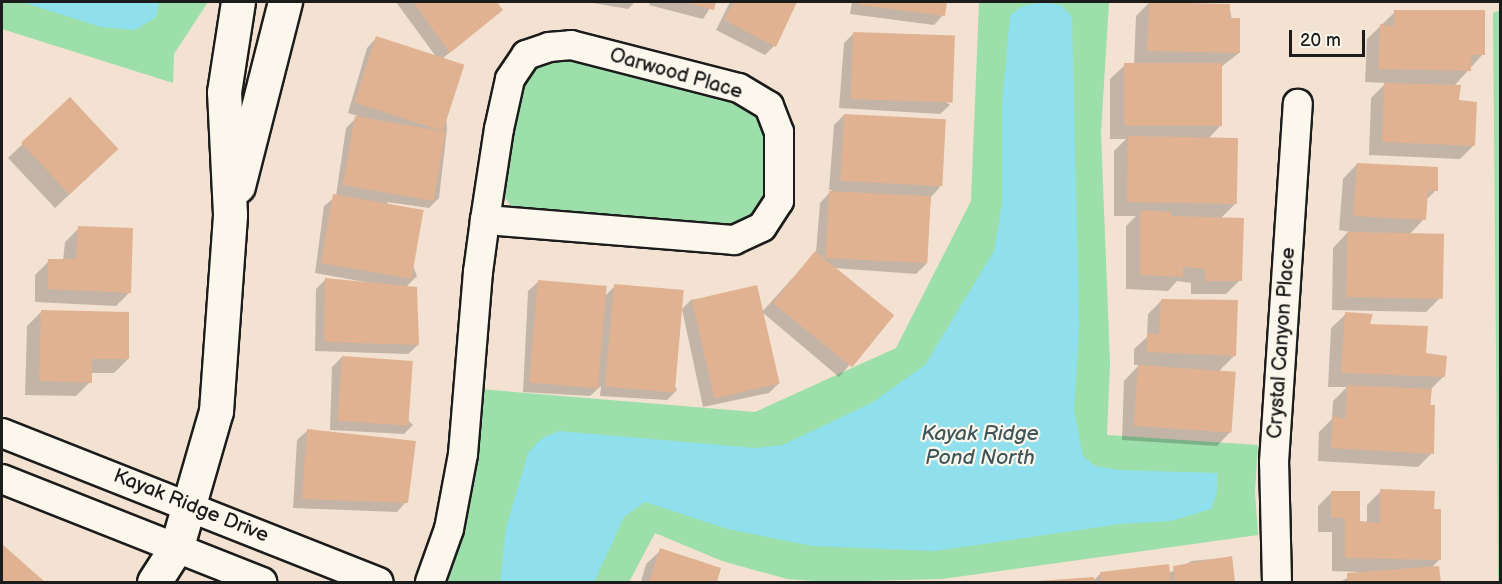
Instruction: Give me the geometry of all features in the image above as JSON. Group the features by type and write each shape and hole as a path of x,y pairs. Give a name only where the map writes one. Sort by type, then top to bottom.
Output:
{"street":[{"path":"154,582 177,546 216,411 230,214 224,92 238,2"},
{"path":"230,214 285,2"},
{"name":"Oarwood Place","path":"430,582 449,529 463,454 485,220 510,79 526,55 549,47 572,45 739,88 769,106 778,132 778,201 762,227 734,240 485,220"},
{"name":"Crystal Canyon Place","path":"1277,582 1274,462 1298,104"},
{"name":"Kayak Ridge Drive","path":"2,433 190,505 379,582"},
{"path":"2,479 177,546 262,582"}],"green space":[{"path":"2,2 208,2 174,54 173,83 2,29"},
{"path":"979,2 1109,2 1101,133 1110,363 1107,435 1258,445 1255,492 1258,535 942,579 827,582 787,579 722,561 655,533 629,582 448,582 479,389 755,412 896,348 971,201"},
{"path":"1500,10 1500,582 1498,582 1493,13"},
{"path":"567,59 744,105 754,112 766,133 767,185 764,201 754,214 728,226 525,211 511,206 503,195 501,179 523,83 534,69 550,60"}],"water":[{"path":"22,2 159,2 156,17 135,30 101,27"},
{"name":"Kayak Ridge Pond North","path":"1043,2 1061,5 1072,17 1079,326 1074,411 1083,456 1095,466 1119,470 1217,473 1217,492 1211,509 1171,521 1120,524 935,551 812,546 728,529 645,502 624,517 594,582 500,582 506,528 528,453 542,438 559,431 755,448 783,445 873,402 925,365 994,251 1002,204 1002,105 1010,15 1023,6"}],"building":[{"path":"413,2 497,2 503,10 450,53"},
{"path":"684,2 716,2 714,10"},
{"path":"734,2 797,2 776,47 724,20"},
{"path":"859,2 947,2 945,16 859,5"},
{"path":"1149,2 1230,4 1230,18 1240,18 1240,53 1147,51"},
{"path":"1394,10 1485,10 1485,55 1471,55 1471,71 1378,69 1380,24 1394,26"},
{"path":"853,32 955,36 953,103 851,99"},
{"path":"376,36 464,65 443,131 354,103"},
{"path":"1124,63 1222,63 1222,126 1124,126"},
{"path":"1384,83 1461,85 1459,100 1477,102 1475,146 1382,142"},
{"path":"70,97 118,149 69,195 21,143"},
{"path":"844,114 946,119 942,186 840,181"},
{"path":"355,116 446,132 433,201 343,185"},
{"path":"1128,136 1238,138 1237,204 1127,202"},
{"path":"1357,163 1438,167 1438,191 1428,191 1426,220 1353,216"},
{"path":"829,191 931,196 927,263 825,258"},
{"path":"333,194 424,210 411,279 321,263"},
{"path":"1140,210 1171,212 1171,216 1244,218 1242,281 1205,281 1205,269 1183,267 1183,277 1140,275"},
{"path":"78,226 133,228 131,293 48,289 48,259 76,259"},
{"path":"1347,232 1444,234 1443,299 1346,297"},
{"path":"815,251 894,315 852,367 773,303"},
{"path":"325,278 417,287 419,345 324,342"},
{"path":"538,280 607,286 598,389 529,383"},
{"path":"614,284 684,290 675,393 605,387"},
{"path":"757,285 780,383 714,398 692,300"},
{"path":"1161,299 1238,300 1236,356 1147,352 1147,334 1159,334"},
{"path":"41,310 129,312 129,359 92,359 92,383 39,381"},
{"path":"1345,312 1373,314 1370,324 1428,326 1426,353 1447,356 1445,377 1341,373"},
{"path":"342,356 413,361 408,426 337,421"},
{"path":"1138,365 1236,372 1232,433 1134,426"},
{"path":"1347,385 1432,389 1430,405 1435,405 1434,454 1331,448 1333,416 1345,419"},
{"path":"307,429 416,441 408,503 302,499"},
{"path":"1380,489 1435,491 1434,509 1441,509 1441,560 1345,558 1345,518 1331,518 1331,491 1360,491 1360,521 1380,523"},
{"path":"2,544 45,582 2,582"},
{"path":"660,548 721,568 717,582 649,582"},
{"path":"1232,556 1235,582 1175,582 1173,566"},
{"path":"1169,564 1171,582 1101,582 1100,572"},
{"path":"1439,566 1441,582 1347,582 1347,573"},
{"path":"1094,577 1094,582 1038,582 1038,581"}]}
